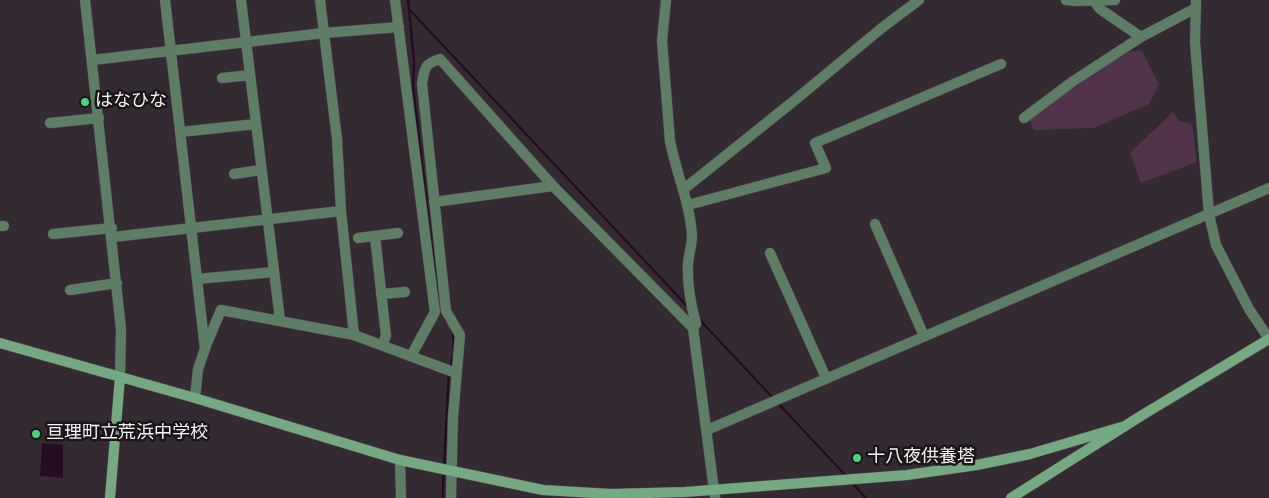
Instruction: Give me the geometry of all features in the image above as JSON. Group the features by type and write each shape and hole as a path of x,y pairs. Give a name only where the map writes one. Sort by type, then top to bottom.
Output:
{"street":[{"path":"86,0 122,329 110,498"},
{"path":"165,0 205,349"},
{"path":"241,0 280,320"},
{"path":"320,0 337,138 341,211 354,335"},
{"path":"395,0 435,312 412,356"},
{"path":"666,0 662,41 670,141 672,156 688,205 692,237 688,265 691,303 714,493"},
{"path":"684,189 883,26 918,0"},
{"path":"1072,0 1115,0"},
{"path":"1094,1 1100,9 1141,37"},
{"path":"1024,118 1072,82 1196,4"},
{"path":"1011,498 1269,339 1241,294 1216,245 1209,214 1195,40 1196,4"},
{"path":"92,60 324,33 399,27"},
{"path":"451,498 445,470 452,417 452,371 460,335 446,311 434,202 422,83 425,68 430,62 440,59 553,186 694,326"},
{"path":"688,205 826,168 815,143 1001,64"},
{"path":"222,78 250,75"},
{"path":"50,123 99,118"},
{"path":"180,132 256,124"},
{"path":"234,174 261,170"},
{"path":"434,202 553,186"},
{"path":"707,430 1269,188"},
{"path":"53,234 112,233 192,228 341,211"},
{"path":"875,224 924,336"},
{"path":"358,238 398,233"},
{"path":"375,236 386,336 382,345"},
{"path":"770,253 826,378"},
{"path":"197,279 274,272"},
{"path":"70,290 117,283"},
{"path":"381,294 405,292"},
{"path":"195,398 198,369 222,310 354,335 452,371"},
{"path":"0,343 195,398 400,460 543,490 611,494 714,493 907,475 986,464 1030,454 1125,426"},
{"path":"400,460 401,498"}],"shaded area":[{"path":"1142,51 1159,85 1149,104 1093,128 1034,130 1029,118 1126,52"},
{"path":"1173,112 1180,121 1192,124 1197,162 1141,183 1130,153"},
{"path":"42,443 63,445 63,478 40,476"}],"waterway":[{"path":"408,0 409,9 688,307"},
{"path":"409,9 414,62 413,87 438,299"},
{"path":"440,309 447,322"},
{"path":"698,318 773,398"},
{"path":"450,367 454,353 453,330"},
{"path":"444,467 449,372"},
{"path":"777,402 847,477"},
{"path":"443,472 443,498"},
{"path":"852,483 866,498"}],"place":[{"name":"はなひな","path":"85,102"},
{"name":"亘理町立荒浜中学校","path":"36,434"},
{"name":"十八夜供養塔","path":"857,458"}]}
